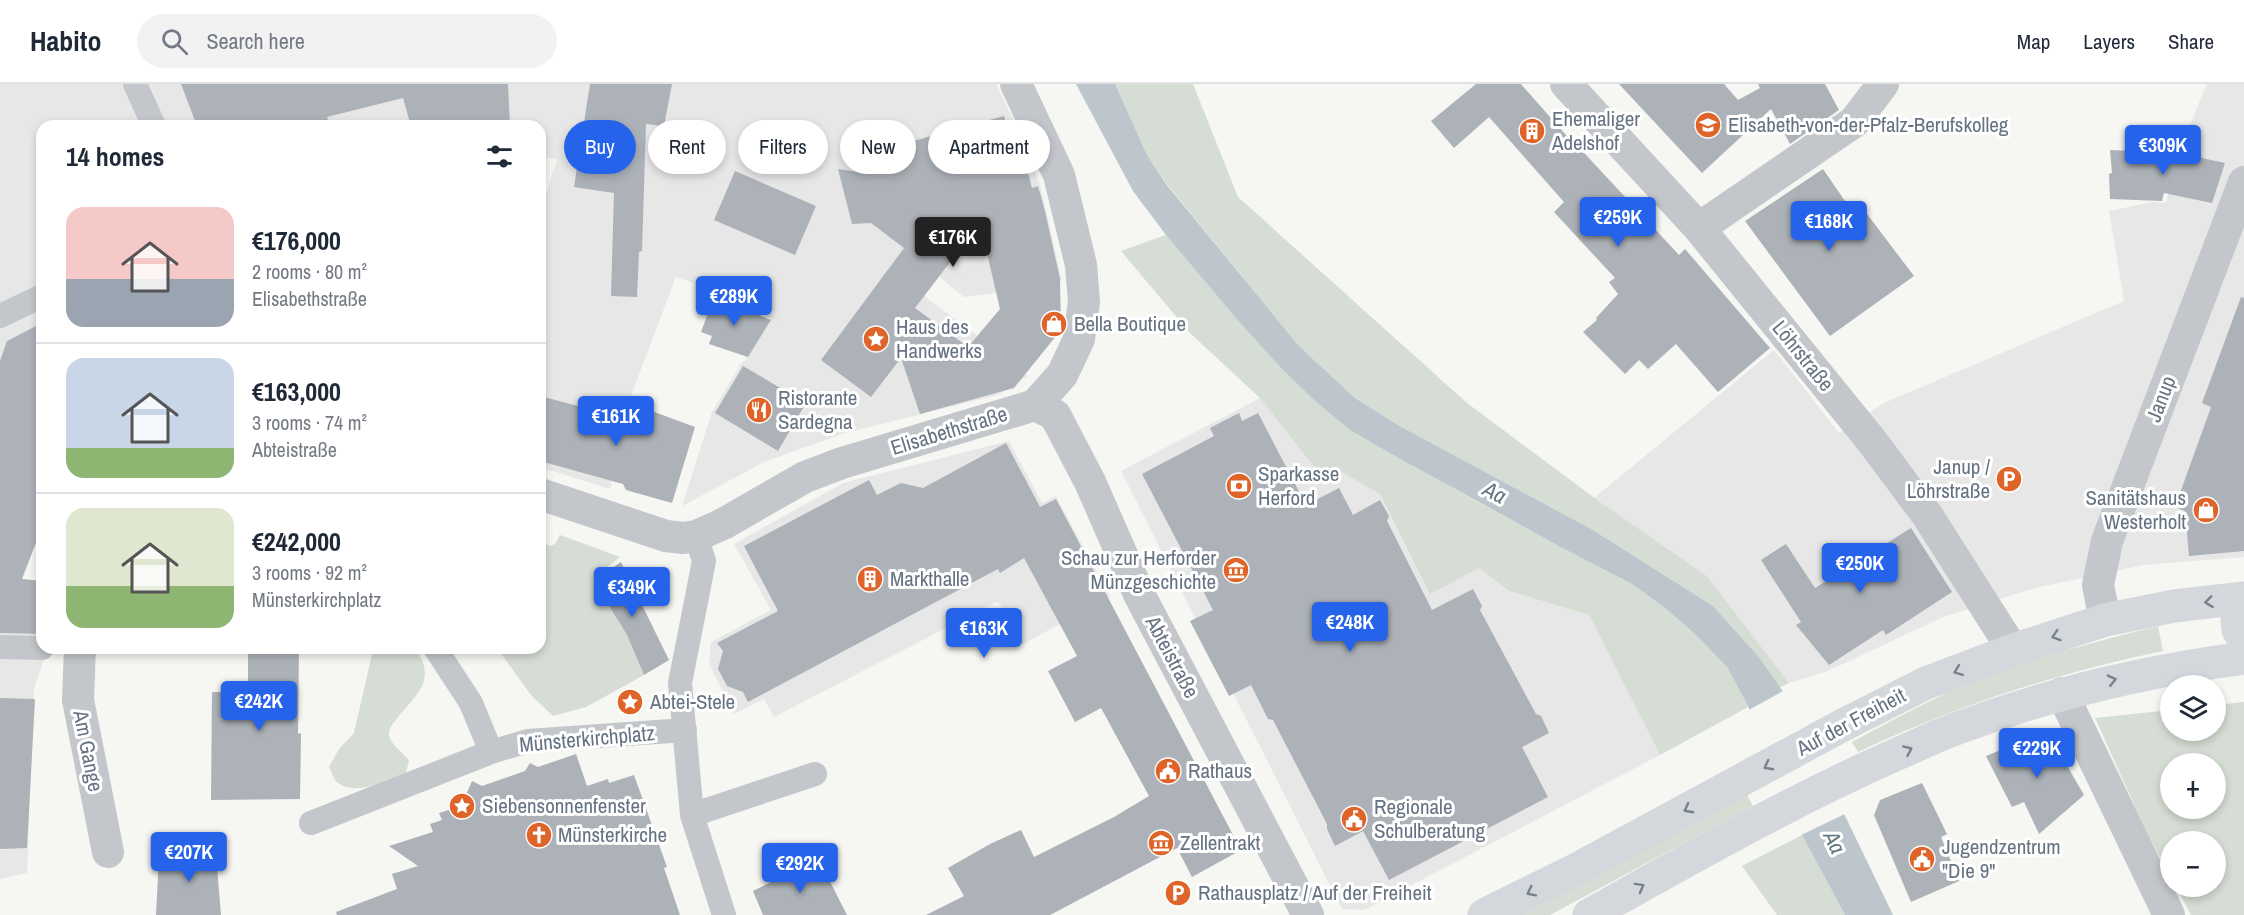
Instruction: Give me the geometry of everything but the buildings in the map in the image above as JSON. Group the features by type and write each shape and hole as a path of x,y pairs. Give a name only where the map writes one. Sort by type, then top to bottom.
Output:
{"main road":[{"name":"Auf der Freiheit","path":"1484,915 1926,683 2013,650 2105,620 2174,606 2244,598"},
{"path":"2244,617 2237,621 2238,630 2244,639"},
{"path":"1588,915 1760,820 1855,773 1957,728 2062,693 2181,666 2244,658"}],"street":[{"path":"135,84 151,120"},
{"name":"Elisabethstraße","path":"546,496 666,536 682,538 696,536 723,524 805,477 842,463 1035,405 1062,375 1079,339 1084,302 1081,265 1059,175 1016,84"},
{"name":"Löhrstraße","path":"1566,84 1699,228 1871,440 1927,515 2013,650"},
{"path":"1699,228 1854,122 1883,84"},
{"name":"Janup","path":"2105,620 2098,585 2107,541 2244,182"},
{"path":"0,316 36,299"},
{"name":"Abteistraße","path":"1035,405 1055,415 1090,482 1140,596 1308,915"},
{"name":"Münsterkirchplatz","path":"696,536 704,561 680,683 692,815 724,915"},
{"path":"0,647 36,648"},
{"name":"Am Gange","path":"80,654 78,700 108,852"},
{"name":"Münsterkirchplatz","path":"439,654 471,704 491,752"},
{"path":"2062,693 2169,915"},
{"name":"Münsterkirchplatz","path":"311,823 491,752 528,741 685,730"},
{"path":"692,815 815,774"}],"shaded area":[{"path":"0,84 996,84 1014,120 928,120 928,174 1036,174 1062,280 1025,289 964,297 904,248 888,269 997,350 1028,376 998,395 845,433 764,462 682,506 712,412 771,320 747,301 676,277 630,398 610,489 546,469 546,195 557,159 546,158 546,120 36,120 36,374 0,473"},
{"path":"1115,84 1193,84 1238,197 1467,403 1600,502 1707,576 1789,683 1779,688 1758,656 1713,606 1593,530 1398,425 1355,398 1299,346 1166,183 1147,155"},
{"path":"2207,84 2244,84 2244,557 2143,565 2035,588 1943,617 1828,671 1789,683 1707,576 1594,498 1774,350 1839,433 1884,403 2124,301 2109,211 2153,202 2166,203 2178,153"},
{"path":"1166,235 1281,368 1316,402 1350,429 1476,501 1632,584 1696,635 1727,667 1748,707 1660,755 1589,615 1509,591 1479,568 1430,594 1380,494 1336,469 1318,472 1260,398 1190,333 1121,251"},
{"path":"1260,398 1318,472 1336,469 1380,494 1430,593 1479,568 1509,591 1589,615 1660,755 1364,910 1342,909 1121,471"},
{"name":"Markthalle","path":"1009,441 1042,503 1056,496 1110,597 1021,645 998,601 774,717 764,699 734,714 709,664 711,642 771,610 734,544 843,483"},
{"path":"560,535 620,557 593,578 627,635 644,675 586,707 553,716 531,695 501,654 546,654 546,544 550,546 555,544"},
{"path":"0,609 36,616 36,654 46,654 34,688 27,873 0,879"},
{"path":"2158,626 2163,651 2046,680 2008,692 1932,720 1858,752 1852,742 1933,699 2004,669"},
{"path":"372,654 418,654 424,668 425,677 422,685 393,723 389,732 391,741 409,760 406,773 363,788 345,787 337,782 329,767 339,749 354,733"},
{"path":"2244,702 2244,915 2191,915 2181,897 2226,897 2226,831 2160,831 2160,857 2095,718 2160,711 2160,741 2226,741 2226,704"},
{"path":"1747,795 1753,806 1550,915 1518,915"},
{"path":"1802,835 1845,915 1777,915 1742,866"}],"water":[{"name":"Aa","path":"1076,84 1115,84 1147,155 1166,184 1299,346 1355,398 1398,425 1593,530 1713,606 1758,656 1789,700 1893,915 1845,915 1802,835 1760,729 1727,667 1696,635 1632,584 1350,430 1316,402 1281,368 1166,235 1133,191"}],"pier":[{"path":"1785,690 1792,699 1847,813 1799,836 1757,730 1747,711"}],"place":[{"name":"Elisabeth-von-der-Pfalz-Berufskolleg","path":"1708,125"},
{"name":"Ehemaliger Adelshof","path":"1532,131"},
{"name":"Bella Boutique","path":"1054,324"},
{"name":"Haus des Handwerks","path":"876,339"},
{"name":"Ristorante Sardegna","path":"759,410"},
{"name":"Janup / Löhrstraße","path":"2009,479"},
{"name":"Sparkasse Herford","path":"1239,486"},
{"name":"Sanitätshaus Westerholt","path":"2206,510"},
{"name":"Schau zur Herforder Münzgeschichte","path":"1236,570"},
{"name":"Markthalle","path":"870,579"},
{"name":"Abtei-Stele","path":"630,702"},
{"name":"Rathaus","path":"1168,771"},
{"name":"Siebensonnenfenster","path":"462,806"},
{"name":"Regionale Schulberatung","path":"1354,819"},
{"name":"Münsterkirche","path":"539,835"},
{"name":"Zellentrakt","path":"1161,843"},
{"name":"Jugendzentrum \"Die 9\"","path":"1922,859"},
{"name":"Rathausplatz / Auf der Freiheit","path":"1178,893"}]}
